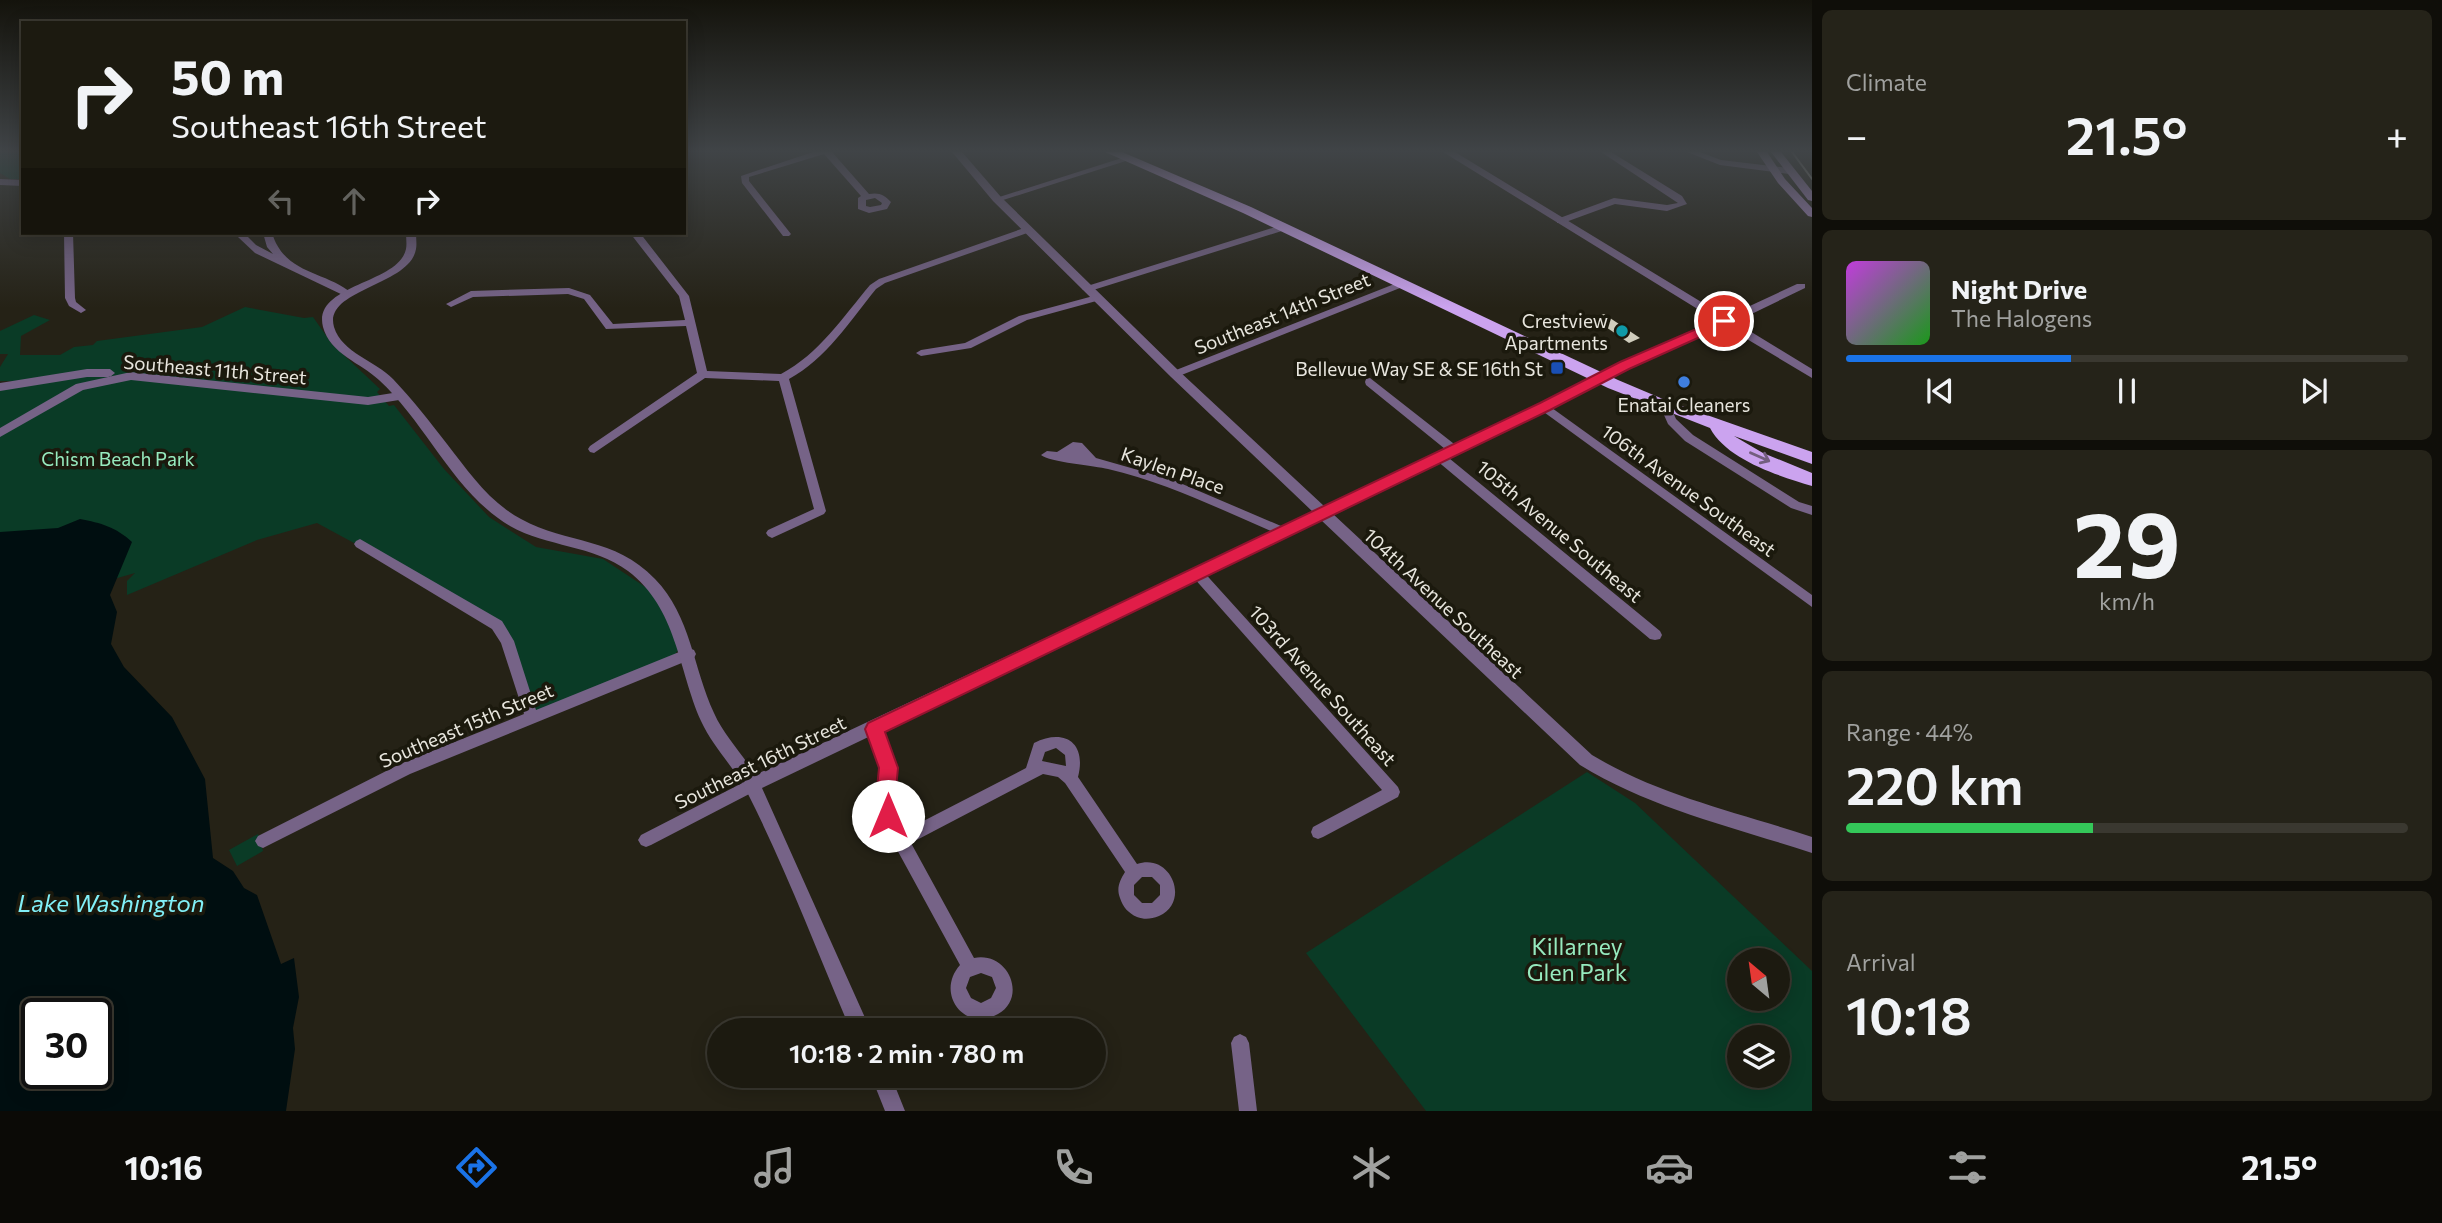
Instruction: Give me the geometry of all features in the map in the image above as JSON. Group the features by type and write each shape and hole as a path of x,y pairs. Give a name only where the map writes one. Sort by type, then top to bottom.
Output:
{"main road":[{"path":"1232,204 1601,378 1665,406 1812,458"},
{"path":"1716,424 1718,433 1733,445 1812,480"}],"street":[{"path":"763,204 786,234"},
{"name":"104th Avenue Southeast","path":"1002,204 1320,514 1560,738 1608,775 1654,796 1812,845"},
{"path":"1533,204 1812,374"},
{"path":"1560,220 1608,204"},
{"path":"1642,204 1667,208 1683,204"},
{"path":"921,353 967,346 1023,318 1285,227"},
{"path":"594,449 703,374 783,378 794,373 810,360 873,287 882,281 1027,230"},
{"path":"68,235 70,298 72,304 81,310"},
{"path":"244,235 246,242 269,258 283,261 348,294"},
{"path":"269,235 272,247 283,261"},
{"path":"411,235 412,250 403,263 385,276 348,294 330,309 327,314 329,328 355,360 378,372 490,506 521,526 611,552 634,568 664,599 682,631 708,718 752,785 855,1018"},
{"path":"637,235 684,296 703,374"},
{"name":"Southeast 14th Street","path":"1175,374 1402,284"},
{"name":"Southeast 16th Street","path":"646,839 752,785 874,729 1601,378 1801,286"},
{"path":"451,304 471,294 559,290 587,297 610,327 690,323"},
{"path":"0,387 87,373 131,376"},
{"name":"Southeast 11th Street","path":"0,433 80,387 131,376 368,401 399,397"},
{"path":"772,533 820,511 783,378"},
{"name":"105th Avenue Southeast","path":"1370,382 1454,450"},
{"path":"1665,406 1672,421 1689,438 1795,505 1812,511"},
{"name":"106th Avenue Southeast","path":"1545,407 1812,602"},
{"name":"Kaylen Place","path":"1053,456 1122,469 1213,501 1284,532"},
{"name":"105th Avenue Southeast","path":"1440,457 1655,635"},
{"path":"360,544 498,625 507,641 532,718"},
{"name":"103rd Avenue Southeast","path":"1196,573 1393,792 1318,832"},
{"name":"Southeast 15th Street","path":"263,841 405,769 688,654"},
{"path":"874,729 888,768 886,807 900,841 970,967"},
{"path":"1032,772 1039,748 1048,743 1060,743 1069,749 1074,758 1070,778"},
{"path":"900,841 1042,767 1062,771 1070,778 1134,872"},
{"path":"1240,1043 1248,1111"},
{"path":"886,1088 895,1111"}],"green space":[{"name":"Chism Beach Park","path":"245,307 304,318 313,317 332,344 380,389 377,392 389,406 394,405 444,469 489,517 536,547 603,559 665,600 682,650 676,652 677,657 532,718 503,632 357,542 354,543 317,523 257,540 127,595 127,581 135,573 114,579 0,585 0,389 14,381 0,381 0,367 8,354 0,354 0,331 34,315 50,320 21,336 20,355 60,355 74,347 93,345 97,341 202,327"},
{"name":"Killarney Glen Park","path":"1587,772 1635,803 1788,948 1727,948 1727,1012 1790,1012 1790,950 1812,971 1812,1111 1426,1111 1306,953"},
{"path":"258,834 263,851 237,866 229,850"}],"water":[{"name":"Lake Washington","path":"80,519 108,526 132,542 110,595 117,612 111,644 124,667 172,717 205,779 213,858 233,871 244,888 257,895 281,964 294,958 299,997 293,1028 295,1049 286,1111 0,1111 0,532 58,528"}],"building":[{"name":"Crestview Apartments","path":"1604,314 1640,338 1629,343 1593,318"}],"place":[{"name":"Crestview Apartments","path":"1622,331"},
{"name":"Bellevue Way SE & SE 16th St","path":"1557,368"},
{"name":"Enatai Cleaners","path":"1684,382"}],"route":[{"path":"888,816 888,768 886,756 874,729 1545,407 1625,365 1724,321"}]}
